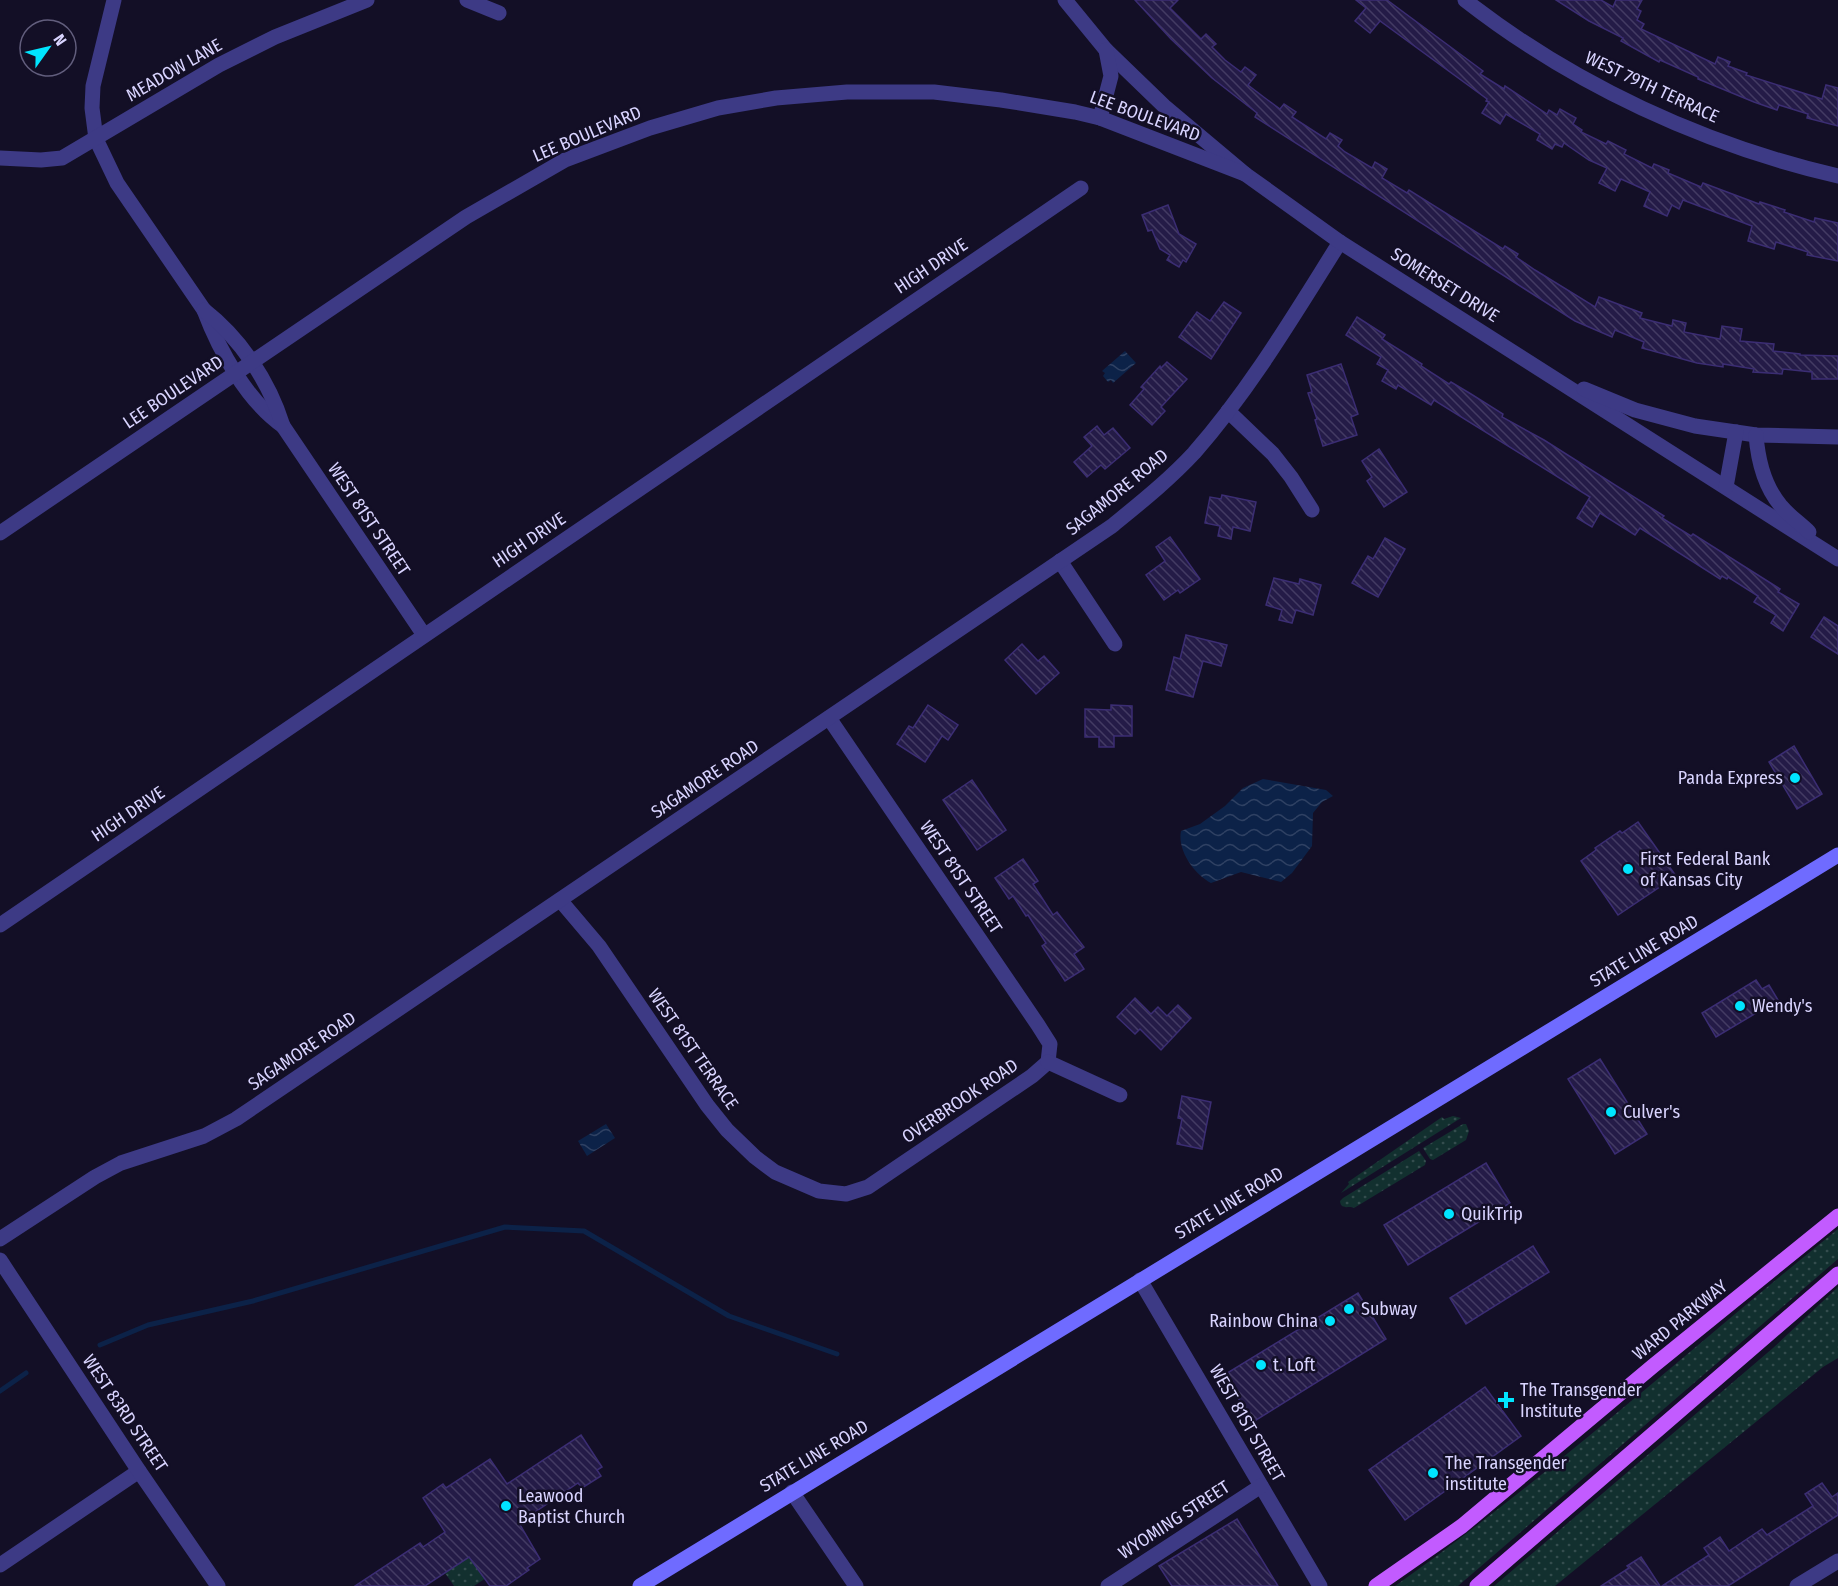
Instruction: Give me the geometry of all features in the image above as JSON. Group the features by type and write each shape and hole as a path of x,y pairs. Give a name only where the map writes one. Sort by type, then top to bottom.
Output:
{"main road":[{"name":"STATE LINE ROAD","path":"640,1586 1838,855"},
{"name":"WARD PARKWAY","path":"1376,1586 1462,1526 1838,1216"},
{"path":"1477,1586 1838,1274"}],"street":[{"name":"WEST 81ST STREET","path":"114,0 93,86 92,108 96,139 117,183 204,310 211,330 236,373 268,415 283,426"},
{"name":"MEADOW LANE","path":"0,158 41,160 62,158 219,65 275,37 368,0"},
{"path":"467,0 499,14"},
{"name":"SOMERSET DRIVE","path":"1065,0 1106,50 1164,106 1245,174 1340,242 1833,556"},
{"name":"WEST 79TH TERRACE","path":"1465,0 1549,58 1600,87 1660,116 1734,147 1808,170 1838,176"},
{"path":"1100,118 1111,76 1106,50"},
{"name":"LEE BOULEVARD","path":"0,533 466,217 509,191 565,160 650,128 695,115 776,98 847,92 934,92 1075,112 1100,118 1245,174"},
{"name":"HIGH DRIVE","path":"0,925 1081,188"},
{"name":"SAGAMORE ROAD","path":"0,1239 95,1177 121,1163 204,1136 236,1119 1112,526 1160,486 1193,453 1228,411 1257,374 1340,242"},
{"name":"WEST 81ST STREET","path":"204,310 222,323 253,362 277,408 283,426 424,635"},
{"path":"1545,372 1635,410 1695,426 1756,435 1838,437"},
{"path":"1228,411 1273,454 1312,510"},
{"path":"1726,487 1736,432"},
{"path":"1756,435 1758,457 1771,493 1782,507 1833,556"},
{"path":"1060,561 1116,644"},
{"name":"WEST 81ST STREET","path":"829,718 1038,1025 1050,1044 1048,1062"},
{"name":"WEST 81ST TERRACE","path":"560,900 599,946 707,1105 727,1130 755,1157 775,1172 819,1191"},
{"path":"1048,1062 1120,1095"},
{"name":"OVERBROOK ROAD","path":"819,1191 846,1194 868,1186 1032,1076 1048,1062"},
{"name":"WEST 83RD STREET","path":"0,1260 218,1586"},
{"name":"WEST 81ST STREET","path":"1140,1280 1320,1586"},
{"path":"0,1565 139,1471"},
{"name":"WYOMING STREET","path":"1108,1586 1261,1486"},
{"path":"792,1492 856,1586"},
{"path":"1797,1586 1838,1561"}],"green space":[{"path":"1453,1116 1461,1118 1341,1193 1349,1184 1348,1182 1442,1117 1444,1119"},
{"path":"1466,1124 1469,1131 1466,1140 1433,1160 1430,1159 1423,1148"},
{"path":"1419,1151 1426,1161 1425,1165 1354,1208 1342,1206 1340,1201 1343,1198"},
{"path":"1838,1229 1838,1259 1458,1586 1395,1586 1453,1544 1565,1456"},
{"path":"1838,1287 1838,1358 1823,1367 1555,1586 1494,1586 1773,1348"},
{"path":"470,1556 486,1578 474,1586 454,1586 445,1573"}],"water":[{"path":"1125,351 1136,363 1113,383 1111,380 1108,382 1102,371"},
{"path":"1263,779 1326,790 1333,796 1322,802 1313,813 1312,846 1292,873 1281,882 1241,872 1211,883 1188,861 1180,839 1181,831 1200,824 1225,806 1243,788"},
{"path":"606,1124 615,1138 587,1156 578,1141"}],"building":[{"path":"1135,0 1178,0 1170,8 1201,39 1206,34 1216,44 1212,47 1225,60 1241,72 1245,67 1256,75 1248,85 1265,98 1280,109 1284,104 1296,112 1292,117 1326,139 1330,133 1342,140 1338,146 1345,152 1372,168 1375,162 1387,169 1382,178 1407,193 1409,190 1503,249 1505,246 1518,254 1516,257 1535,270 1595,307 1599,297 1642,313 1640,318 1672,326 1673,320 1686,323 1684,332 1720,339 1722,326 1742,329 1740,341 1774,344 1773,351 1800,355 1838,356 1838,379 1812,379 1812,372 1783,369 1782,374 1753,372 1754,369 1697,363 1642,348 1644,342 1615,330 1612,337 1575,321 1255,117 1257,113 1212,78"},
{"path":"1356,0 1387,0 1483,71 1480,74 1504,89 1505,86 1547,114 1549,110 1557,115 1560,109 1576,118 1573,124 1582,130 1581,132 1606,144 1608,141 1626,150 1624,154 1652,168 1654,164 1669,170 1668,173 1701,187 1703,183 1814,222 1815,218 1838,223 1838,261 1807,255 1808,252 1776,242 1774,249 1748,241 1752,226 1683,200 1679,209 1672,205 1667,216 1644,206 1650,192 1621,179 1615,191 1599,183 1607,168 1589,160 1564,143 1562,147 1555,144 1552,149 1537,140 1540,134 1506,114 1500,124 1482,113 1489,102 1486,101 1487,99 1380,21 1370,33 1355,21 1366,8"},
{"path":"1556,0 1601,0 1613,7 1616,0 1642,0 1637,9 1641,11 1637,20 1644,24 1641,29 1715,64 1718,57 1730,62 1728,66 1747,73 1746,75 1822,99 1826,85 1838,88 1838,126 1807,118 1808,114 1779,105 1777,110 1754,102 1698,79 1660,60 1659,62 1621,41 1623,38 1589,21"},
{"path":"1168,205 1179,234 1196,244 1186,262 1183,260 1179,267 1167,260 1170,255 1160,249 1152,230 1148,231 1142,215"},
{"path":"1224,302 1241,313 1211,359 1179,337 1197,312 1210,321"},
{"path":"1357,317 1385,335 1382,339 1422,364 1421,366 1449,384 1451,382 1471,394 1503,414 1502,417 1544,440 1664,516 1662,518 1691,536 1693,534 1780,589 1778,592 1799,604 1783,631 1771,623 1776,615 1754,602 1758,596 1728,577 1727,579 1722,576 1720,579 1640,528 1635,535 1600,513 1592,527 1577,518 1590,497 1434,400 1431,405 1398,385 1396,389 1382,381 1388,370 1377,364 1381,357 1346,335"},
{"path":"1167,362 1187,379 1161,407 1165,411 1152,425 1130,405 1144,389 1141,387 1160,366 1161,368"},
{"path":"1341,364 1358,414 1351,417 1357,435 1323,446 1308,393 1312,392 1307,375"},
{"path":"1097,426 1104,435 1113,428 1130,448 1105,469 1101,465 1087,477 1074,462 1092,446 1084,437"},
{"path":"1379,449 1407,492 1384,507 1367,481 1372,477 1362,461"},
{"path":"1222,495 1256,502 1250,531 1233,527 1231,539 1218,536 1220,526 1205,523 1210,497 1221,499"},
{"path":"1170,537 1200,579 1180,593 1178,590 1164,600 1146,575 1165,561 1156,547"},
{"path":"1385,538 1405,549 1378,597 1352,583 1368,556 1373,559"},
{"path":"1274,578 1299,584 1300,579 1321,585 1313,615 1296,610 1292,623 1279,620 1282,610 1266,605"},
{"path":"1824,617 1838,626 1838,654 1811,637"},
{"path":"1186,635 1227,645 1221,666 1203,661 1193,697 1166,690 1174,657 1180,659"},
{"path":"1022,644 1038,661 1044,656 1059,673 1036,694 1005,660"},
{"path":"928,705 958,725 948,740 942,736 925,762 897,744 909,726 913,728"},
{"path":"1111,705 1132,706 1132,736 1114,736 1114,747 1099,747 1099,737 1085,737 1085,709 1111,710"},
{"name":"Panda Express","path":"1794,746 1822,794 1797,809 1769,762"},
{"path":"972,780 1006,830 977,850 943,800"},
{"path":"1638,822 1676,876 1618,915 1581,861 1596,850 1595,848"},
{"path":"1023,859 1038,881 1033,884 1053,915 1057,912 1084,947 1074,954 1084,969 1065,981 1042,946 1046,943 1028,915 1026,916 1013,896 1009,899 995,878"},
{"name":"Wendy's","path":"1756,980 1762,989 1769,985 1778,1000 1716,1037 1702,1013"},
{"path":"1135,998 1151,1014 1158,1007 1167,1016 1178,1005 1191,1018 1161,1050 1140,1029 1135,1034 1117,1017"},
{"name":"Culver's","path":"1600,1059 1647,1134 1615,1154 1568,1079"},
{"path":"1182,1096 1211,1102 1202,1149 1177,1144 1182,1119 1178,1118"},
{"path":"1486,1163 1510,1203 1408,1265 1384,1225"},
{"path":"1533,1246 1549,1272 1466,1324 1450,1298"},
{"path":"1358,1293 1386,1339 1253,1422 1224,1375"},
{"path":"1485,1387 1521,1436 1405,1520 1369,1470"},
{"name":"Leawood Baptist Church","path":"581,1435 602,1467 597,1470 601,1476 582,1488 578,1483 519,1523 540,1559 506,1586 490,1586 469,1557 425,1586 355,1586 420,1543 423,1547 445,1532 423,1498 443,1484 446,1488 490,1459 507,1484"},
{"path":"1822,1483 1832,1497 1838,1493 1838,1515 1761,1565 1728,1586 1662,1586 1709,1555 1704,1548 1720,1537 1729,1551 1762,1529 1767,1535 1813,1506 1805,1494"},
{"path":"1237,1519 1278,1586 1172,1586 1159,1566"},
{"path":"1641,1557 1660,1586 1601,1586 1629,1568 1627,1566"}],"waterway":[{"path":"100,1345 148,1325 253,1301 505,1227 584,1231 729,1316 837,1354"},
{"path":"0,1391 26,1373"}],"place":[{"name":"Panda Express","path":"1795,778"},
{"name":"First Federal Bank of Kansas City","path":"1628,869"},
{"name":"Wendy's","path":"1740,1006"},
{"name":"Culver's","path":"1611,1112"},
{"name":"QuikTrip","path":"1449,1214"},
{"name":"Subway","path":"1349,1309"},
{"name":"Rainbow China","path":"1330,1321"},
{"name":"t. Loft","path":"1261,1365"},
{"name":"The Transgender Institute","path":"1506,1400"},
{"name":"The Transgender institute","path":"1433,1473"},
{"name":"Leawood Baptist Church","path":"506,1506"}]}
